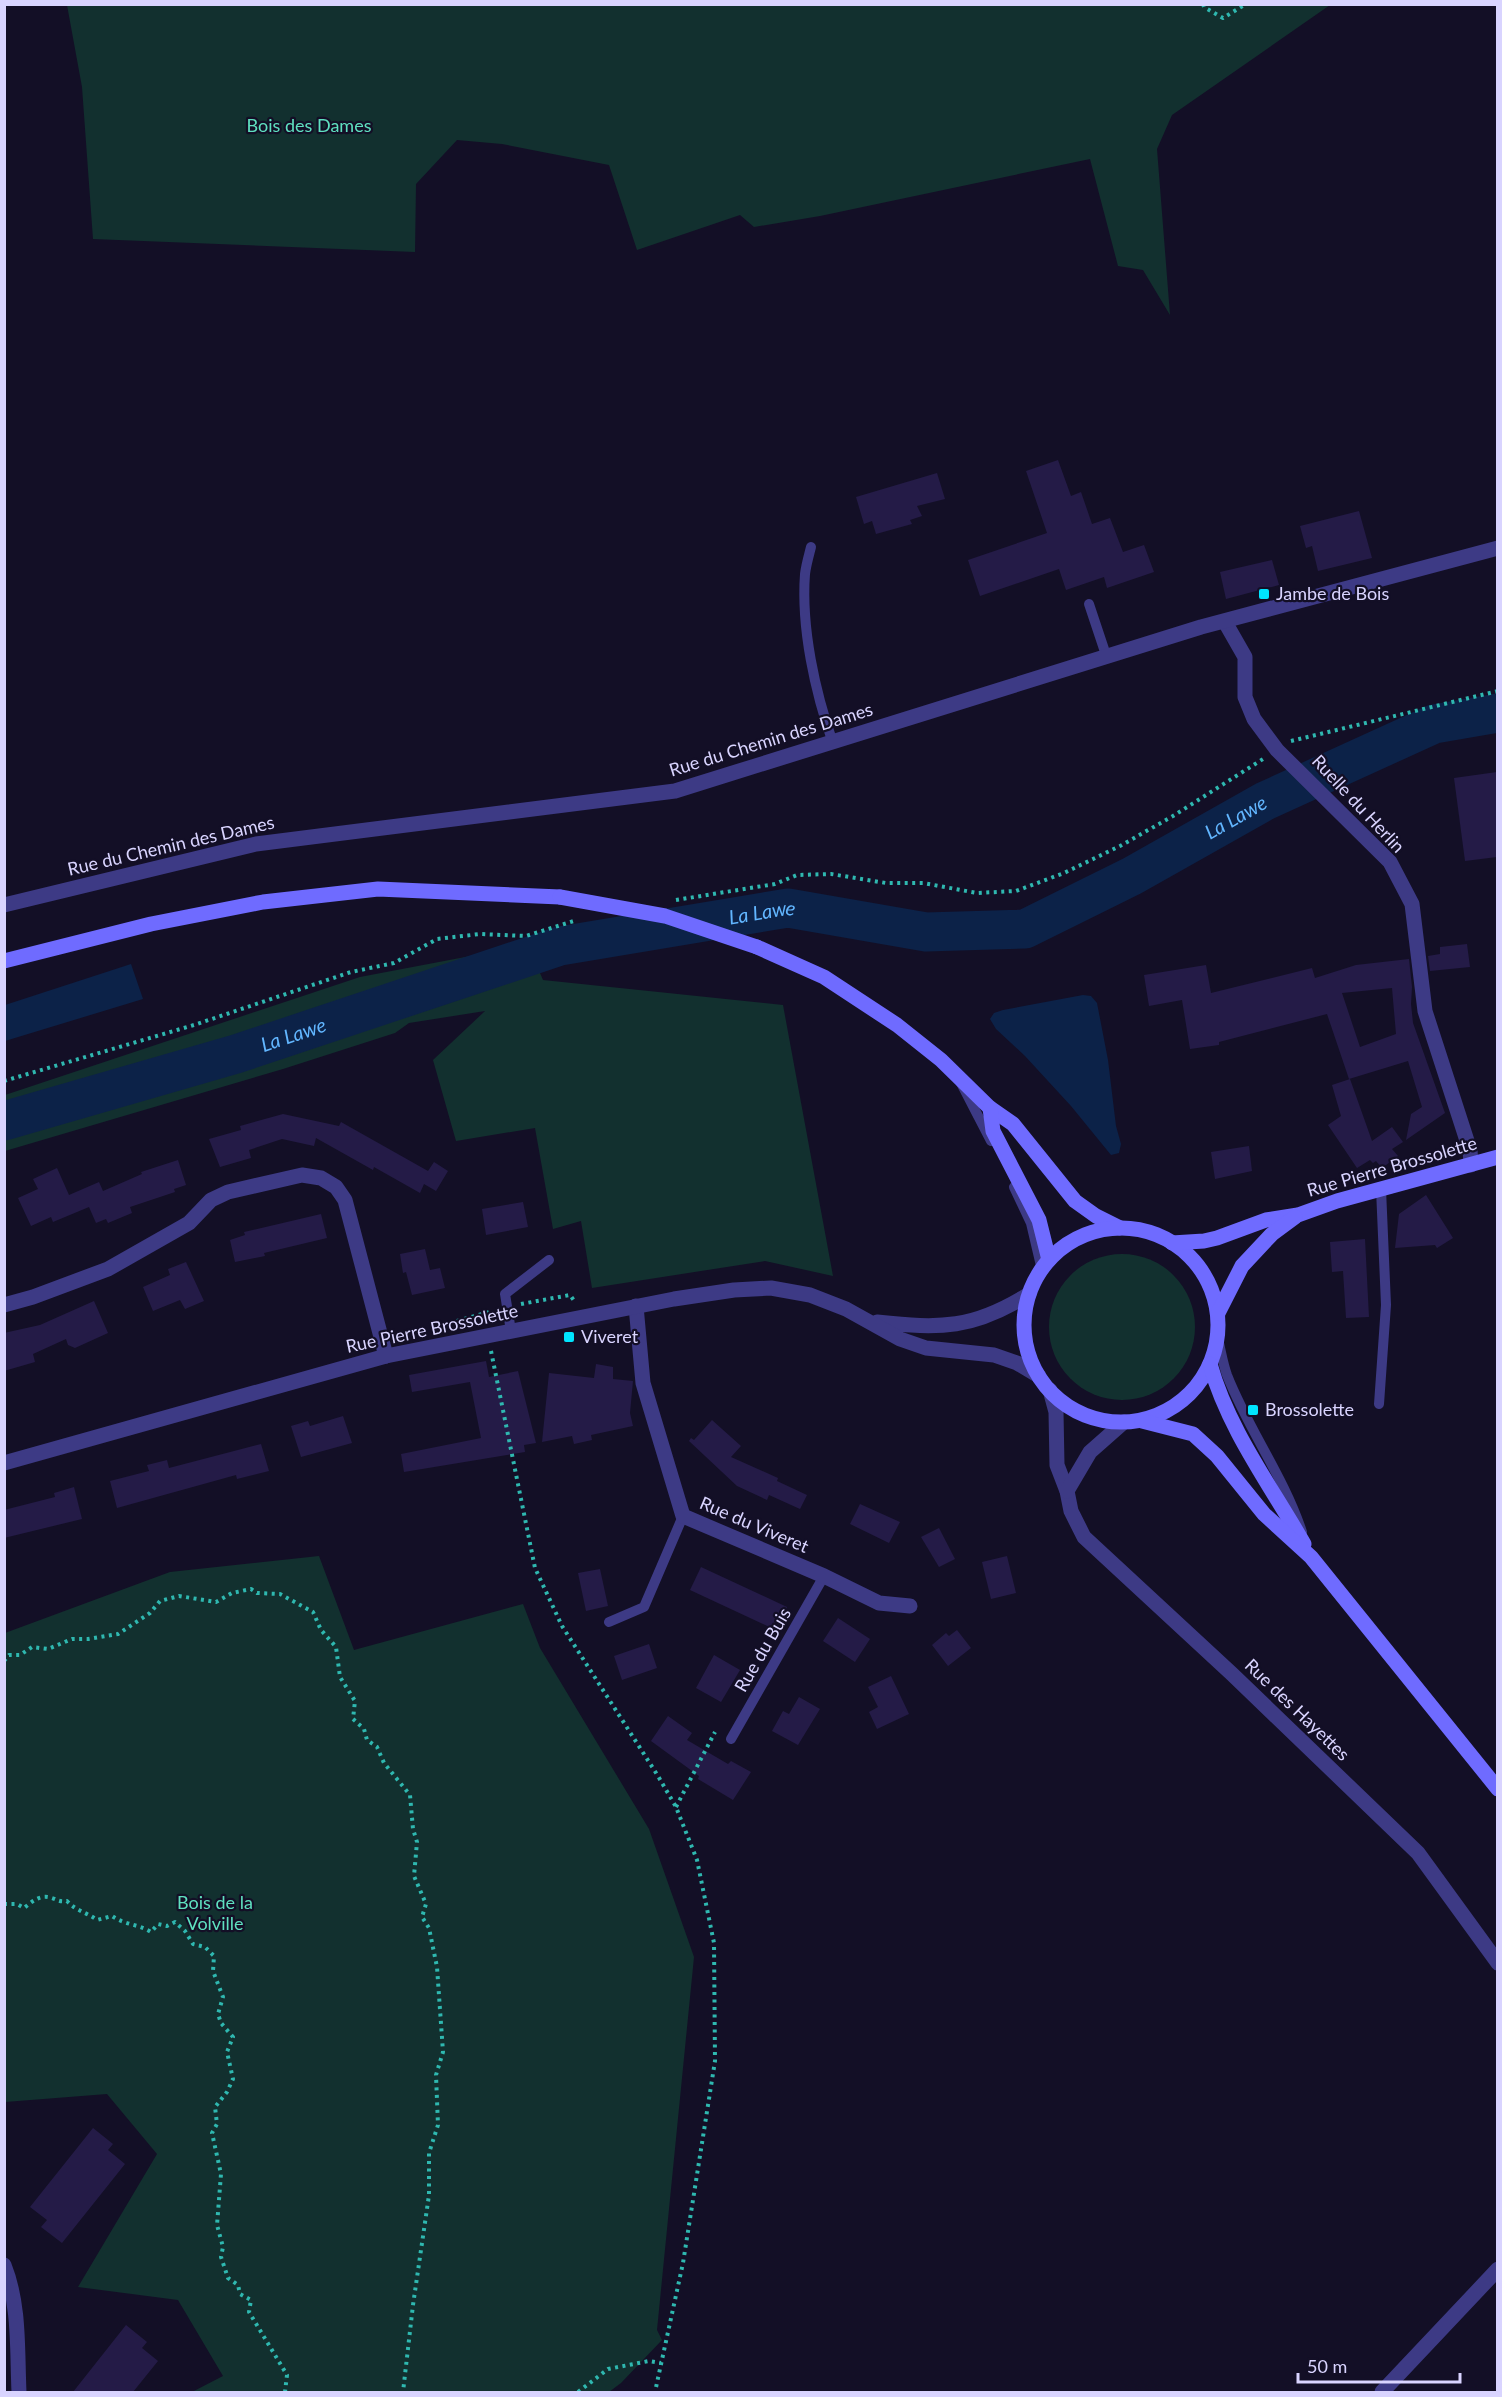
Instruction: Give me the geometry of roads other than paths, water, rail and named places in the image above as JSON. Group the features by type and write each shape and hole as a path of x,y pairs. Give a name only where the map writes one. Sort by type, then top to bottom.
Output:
{"main road":[{"path":"4,961 151,924 286,899 378,889 560,897 665,916 758,947 824,977 897,1025 956,1072 990,1108 1013,1124 1075,1201 1096,1216 1120,1228"},
{"path":"990,1108 993,1131 1039,1220 1045,1265"},
{"name":"Rue Pierre Brossolette","path":"1172,1243 1217,1238 1266,1220 1298,1215 1337,1201 1497,1157"},
{"name":"Rue Pierre Brossolette","path":"1218,1312 1242,1266 1272,1234 1298,1215"},
{"path":"1132,1421 1162,1413 1182,1401 1198,1384 1210,1364 1218,1339 1218,1312 1214,1296 1198,1266 1186,1253 1172,1243 1147,1232 1120,1228 1081,1237 1064,1247 1045,1265 1029,1294 1025,1311 1026,1344 1038,1376 1065,1404 1084,1414 1104,1420 1132,1421 1194,1434 1217,1456 1264,1514 1311,1557"},
{"path":"1210,1364 1215,1382 1249,1453 1311,1557 1497,1789"}],"street":[{"name":"Rue du Chemin des Dames","path":"4,905 256,844 675,791 1201,627 1497,548"},
{"name":"Ruelle du Herlin","path":"1225,622 1245,657 1245,698 1254,719 1278,750 1390,862 1412,903 1425,1011 1470,1150 1472,1165"},
{"path":"4,1305 33,1298 108,1269 189,1223 211,1200 228,1192 302,1175 321,1178 336,1187 345,1200 386,1356"},
{"name":"Rue Pierre Brossolette","path":"4,1463 386,1356 636,1306 734,1290 771,1288 810,1295 871,1322 900,1339 926,1348 994,1355 1017,1363 1038,1376"},
{"name":"Rue Pierre Brossolette","path":"871,1322 924,1327 957,1325 991,1316 1029,1294"},
{"name":"Rue du Viveret","path":"636,1306 643,1383 683,1516 824,1576 879,1603 910,1606"},
{"name":"Rue des Hayettes","path":"1050,1390 1056,1412 1057,1465 1067,1491 1071,1511 1084,1538 1223,1666 1418,1852 1497,1963"},
{"path":"1067,1491 1090,1452 1132,1421"},
{"path":"4,2265 9,2277 16,2311 18,2392"},
{"path":"1382,2392 1497,2269"}],"lane":[{"path":"811,547 805,572 805,618 820,701 833,743"},
{"path":"1089,604 1106,656"},
{"path":"956,1072 968,1101 984,1126 1031,1223 1045,1265"},
{"path":"1379,1404 1386,1305 1381,1189"},
{"path":"511,1331 505,1293 549,1260"},
{"path":"1218,1339 1227,1373 1238,1399 1294,1507 1311,1557"},
{"path":"609,1622 644,1607 683,1516"},
{"name":"Rue du Buis","path":"730,1739 824,1576"}],"water":[{"path":"131,964 143,999 5,1041 5,1005"},
{"path":"1083,995 1091,996 1097,1003 1108,1060 1116,1126 1121,1144 1119,1153 1111,1155 1071,1106 1025,1056 996,1029 990,1019 994,1013 1003,1010"}],"waterway":[{"name":"La Lawe","path":"4,1121 236,1054 560,946 788,908 926,932 1025,929 1132,876 1265,801 1434,724 1498,713"}],"place":[{"name":"Jambe de Bois","path":"1264,594"},
{"name":"Viveret","path":"569,1337"},
{"name":"Brossolette","path":"1253,1410"}],"park label":[{"name":"Bois des Dames","path":"309,126"},
{"name":"Bois de la Volville","path":"215,1913"}]}
